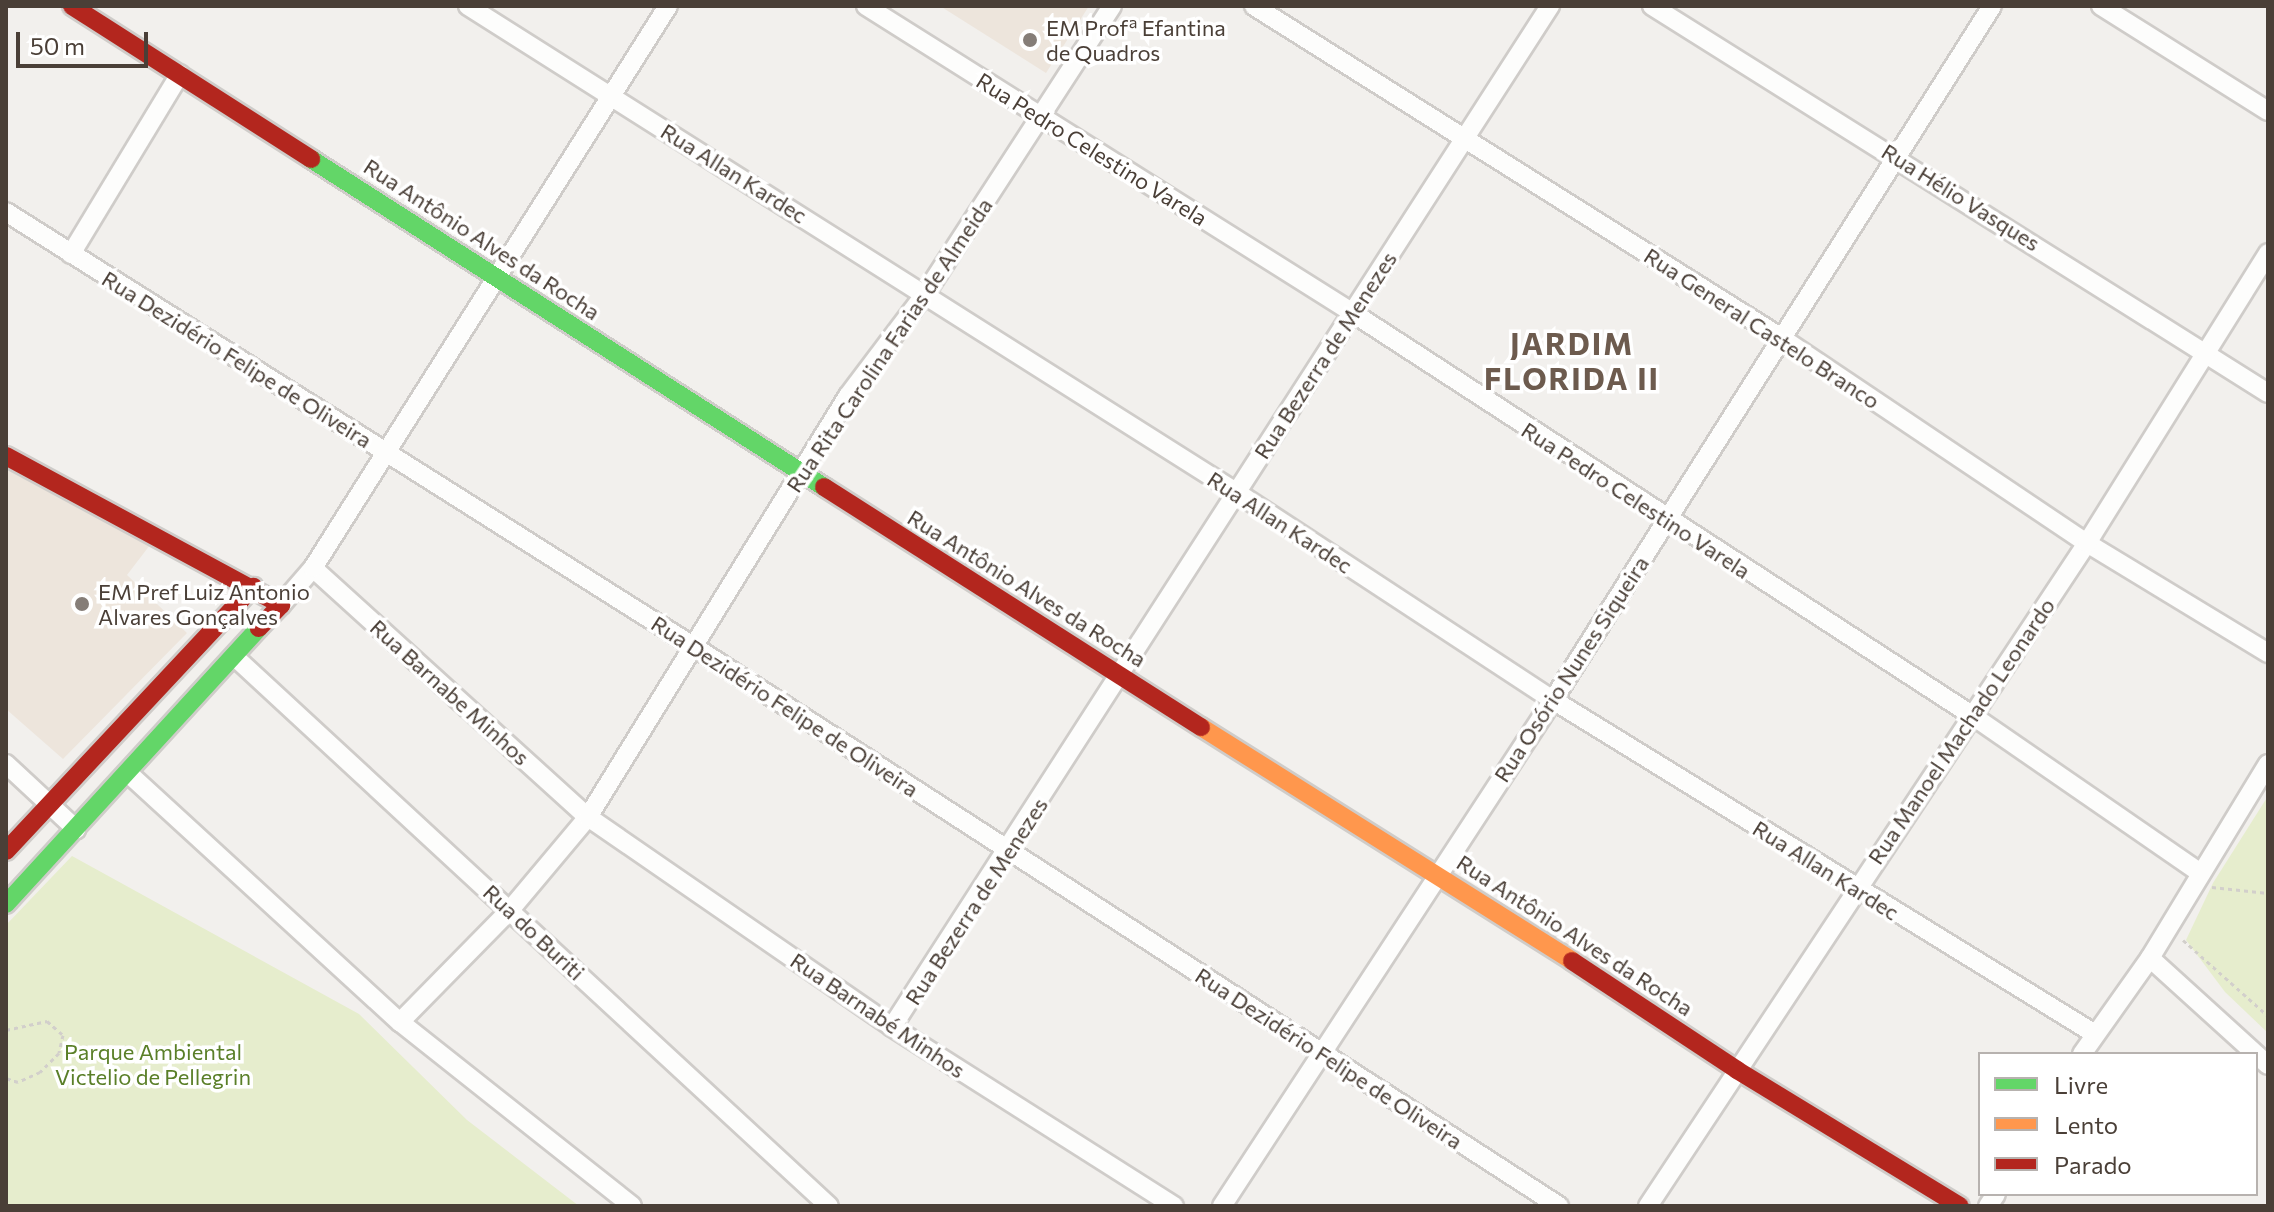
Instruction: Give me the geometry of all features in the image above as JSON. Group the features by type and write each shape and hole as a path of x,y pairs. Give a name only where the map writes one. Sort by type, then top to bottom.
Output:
{"street":[{"name":"Rua Antônio Alves da Rocha","path":"72,6 496,275 799,473 1439,873 1737,1070 1960,1206"},
{"name":"Rua Allan Kardec","path":"468,6 1236,492 1553,700 2095,1034"},
{"path":"6,904 237,659 313,568 668,6"},
{"name":"Rua Pedro Celestino Varela","path":"866,6 1353,313 1666,521 1970,714 2195,879"},
{"name":"Rua Rita Carolina Farias de Almeida","path":"400,1022 510,910 588,817 696,648 848,396 925,294 1112,6"},
{"name":"Rua General Castelo Branco","path":"1254,6 1780,337 2087,543 2268,653"},
{"name":"Rua Bezerra de Menezes","path":"892,1027 1122,676 1236,492 1550,6"},
{"name":"Rua Hélio Vasques","path":"1652,6 1896,155 2268,393"},
{"name":"Rua Osório Nunes Siqueira","path":"1222,1206 1553,700 1992,6"},
{"path":"2101,6 2268,111"},
{"path":"71,254 180,74"},
{"name":"Rua Dezidério Felipe de Oliveira","path":"6,212 696,648 1559,1206"},
{"name":"Rua Manoel Machado Leonardo","path":"1648,1206 1970,714 2087,543 2268,253"},
{"path":"6,456 253,587 281,605"},
{"name":"Rua Barnabe Minhos","path":"313,568 588,817"},
{"path":"6,851 253,587"},
{"name":"Rua do Buriti","path":"237,659 829,1206"},
{"path":"6,764 76,829"},
{"path":"2083,1052 2150,958 2195,879 2268,764"},
{"path":"128,773 400,1022 632,1206"},
{"name":"Rua Barnabé Minhos","path":"588,817 892,1027 1174,1206"},
{"path":"2150,958 2254,1052"}],"path":[{"path":"2195,879 2268,893"},
{"path":"2168,927 2268,1016"},
{"path":"6,1030 47,1021 63,1035 59,1053 40,1072 18,1082 6,1078"}],"shaded area":[{"name":"EM Profª Efantina de Quadros","path":"940,6 1089,6 1046,73"},
{"name":"EM Pref Luiz Antonio Alvares Gonçalves","path":"6,469 150,545 127,575 187,633 63,759 6,709"}],"green space":[{"path":"2268,796 2268,1033 2225,992 2186,940 2213,883"},
{"name":"Parque Ambiental Victelio de Pellegrin","path":"72,856 359,1014 467,1120 579,1206 6,1206 6,925"}],"traffic: fast":[{"path":"311,159 824,487"},
{"path":"6,904 259,628"}],"traffic: slow":[{"path":"1201,727 1572,961"}],"traffic: jam":[{"path":"72,6 311,159"},
{"path":"6,456 281,605 259,628"},
{"path":"824,487 1201,727"},
{"path":"6,851 253,587"},
{"path":"1572,961 1737,1070 1960,1206"}],"place":[{"name":"EM Profª Efantina de Quadros","path":"1030,40"},
{"name":"EM Pref Luiz Antonio Alvares Gonçalves","path":"82,604"}],"district":[{"name":"JARDIM FLORIDA II","path":"1572,360"}]}
